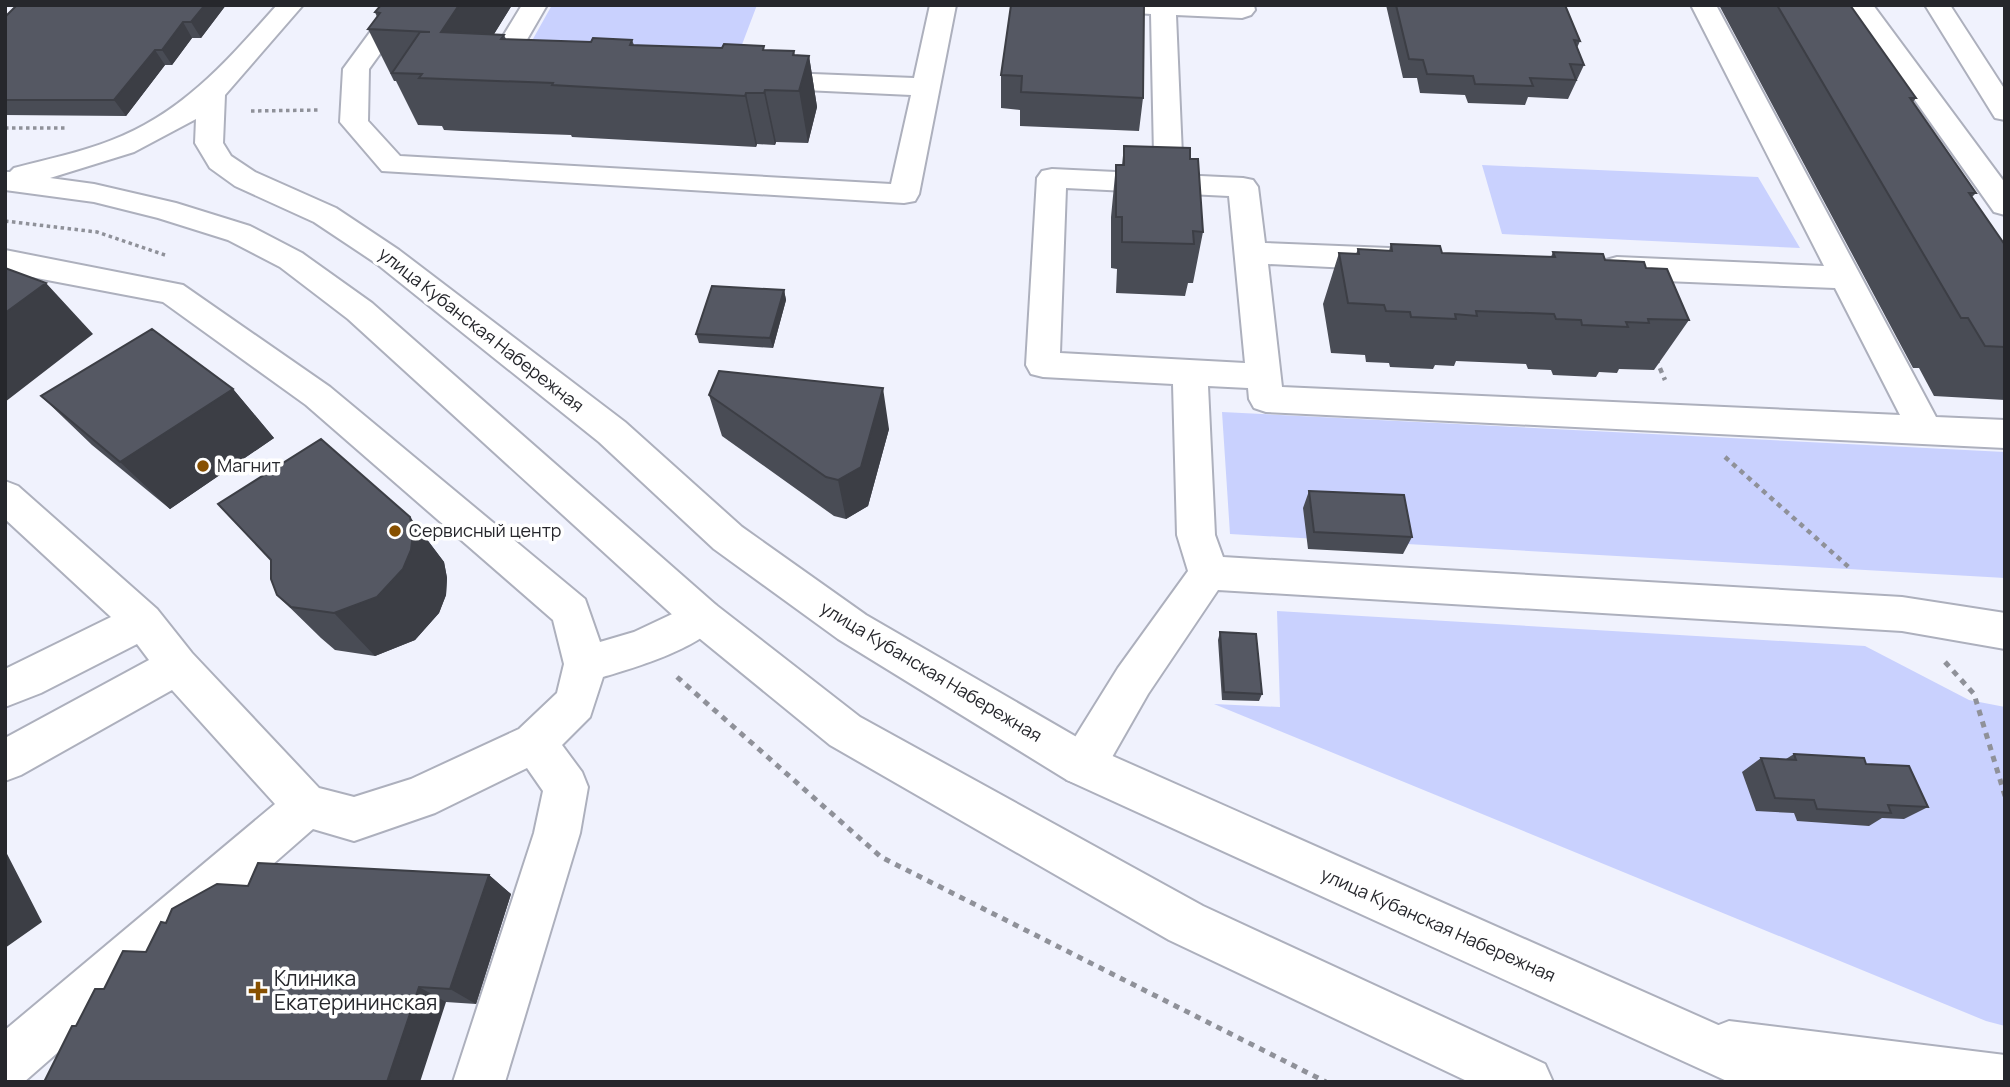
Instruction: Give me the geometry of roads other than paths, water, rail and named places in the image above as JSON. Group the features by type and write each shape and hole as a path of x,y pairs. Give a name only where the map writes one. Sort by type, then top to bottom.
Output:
{"main road":[{"path":"5,179 76,163 160,130 211,93 291,5"},
{"path":"404,5 356,69 354,122 392,165 904,194 943,5"},
{"path":"535,5 496,69 538,71"},
{"path":"1098,5 1242,10 1241,5"},
{"path":"1703,5 1925,430"},
{"path":"1847,5 1863,9 2005,205"},
{"path":"1937,5 2005,112"},
{"path":"1163,8 1168,155"},
{"path":"732,79 926,87"},
{"name":"улица Кубанская Набережная","path":"211,93 209,143 220,162 245,179 325,215 388,257 612,432 728,538 852,627 1083,765 1788,1082"},
{"path":"1263,376 1043,365 1052,178 1243,187 1251,253 1263,376 1265,399 2005,434"},
{"path":"5,179 94,193 165,210 239,233 291,260 360,311 702,617 857,738 1186,923 1527,1082"},
{"path":"1251,253 1414,260"},
{"path":"5,261 172,293 318,396 571,611 585,664 575,704 534,743 419,798 354,819 306,806 177,666 143,621 7,498"},
{"path":"1590,267 1846,278"},
{"path":"1190,374 1196,535 1208,573"},
{"path":"1083,765 1133,681 1208,573"},
{"path":"1208,573 1902,614 2005,631"},
{"path":"585,664 643,647 702,617"},
{"path":"5,688 143,621"},
{"path":"5,761 177,666"},
{"path":"479,1082 557,833 566,787 534,743"},
{"path":"5,1064 306,806"},
{"path":"1700,1042 2005,1081"}],"place":[{"name":"Магнит","path":"203,466"},
{"name":"Сервисный центр","path":"395,531"},
{"name":"Клиника Екатерининская","path":"258,991"}]}
